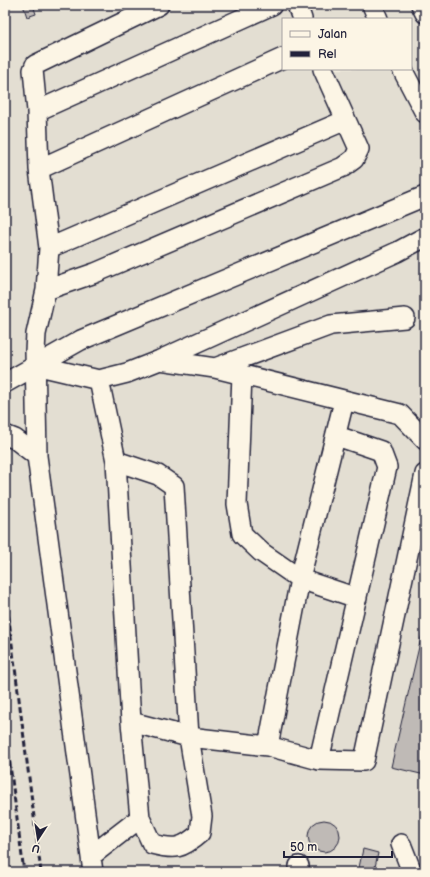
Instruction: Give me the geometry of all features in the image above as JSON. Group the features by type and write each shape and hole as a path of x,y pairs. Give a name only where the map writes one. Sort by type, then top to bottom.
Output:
{"lane":[{"path":"92,864 37,456 35,365 36,334 46,290 49,248 39,169 37,112 33,70 35,65 158,5"},
{"path":"37,112 272,5"},
{"path":"296,5 302,18"},
{"path":"372,5 378,18"},
{"path":"421,5 425,13"},
{"path":"39,169 282,58"},
{"path":"46,290 95,273 343,167 354,159 359,149 323,70"},
{"path":"403,70 425,113"},
{"path":"49,248 346,120"},
{"path":"5,383 81,340 425,196"},
{"path":"35,365 99,380 127,372 160,360 397,252 425,237"},
{"path":"215,368 331,325 404,318"},
{"path":"160,360 215,368 242,374 400,414 425,440"},
{"path":"242,374 237,504 242,534 261,552 300,579 357,598"},
{"path":"99,380 116,461 131,722 140,818 152,844 169,849 186,845 200,833 202,816 189,737 174,486 158,474 116,461"},
{"path":"268,746 300,579 337,436 344,401"},
{"path":"5,435 15,439 37,456"},
{"path":"319,760 387,467 381,451 337,436"},
{"path":"131,722 189,737 268,746 319,760 364,762 425,474"},
{"path":"92,864 140,818"},
{"path":"400,844 412,872"}],"shaded area":[{"path":"5,5 425,5 425,872 5,872"}],"building":[{"path":"23,5 33,5 36,14 27,17"},
{"path":"425,621 425,775 391,767"},
{"path":"321,820 327,820 336,824 340,836 336,848 327,852 321,852 312,848 308,839 308,833 312,824"},
{"path":"363,849 378,853 374,872 358,872"}],"railway":[{"path":"5,589 41,872"},
{"path":"5,726 24,872"}]}
